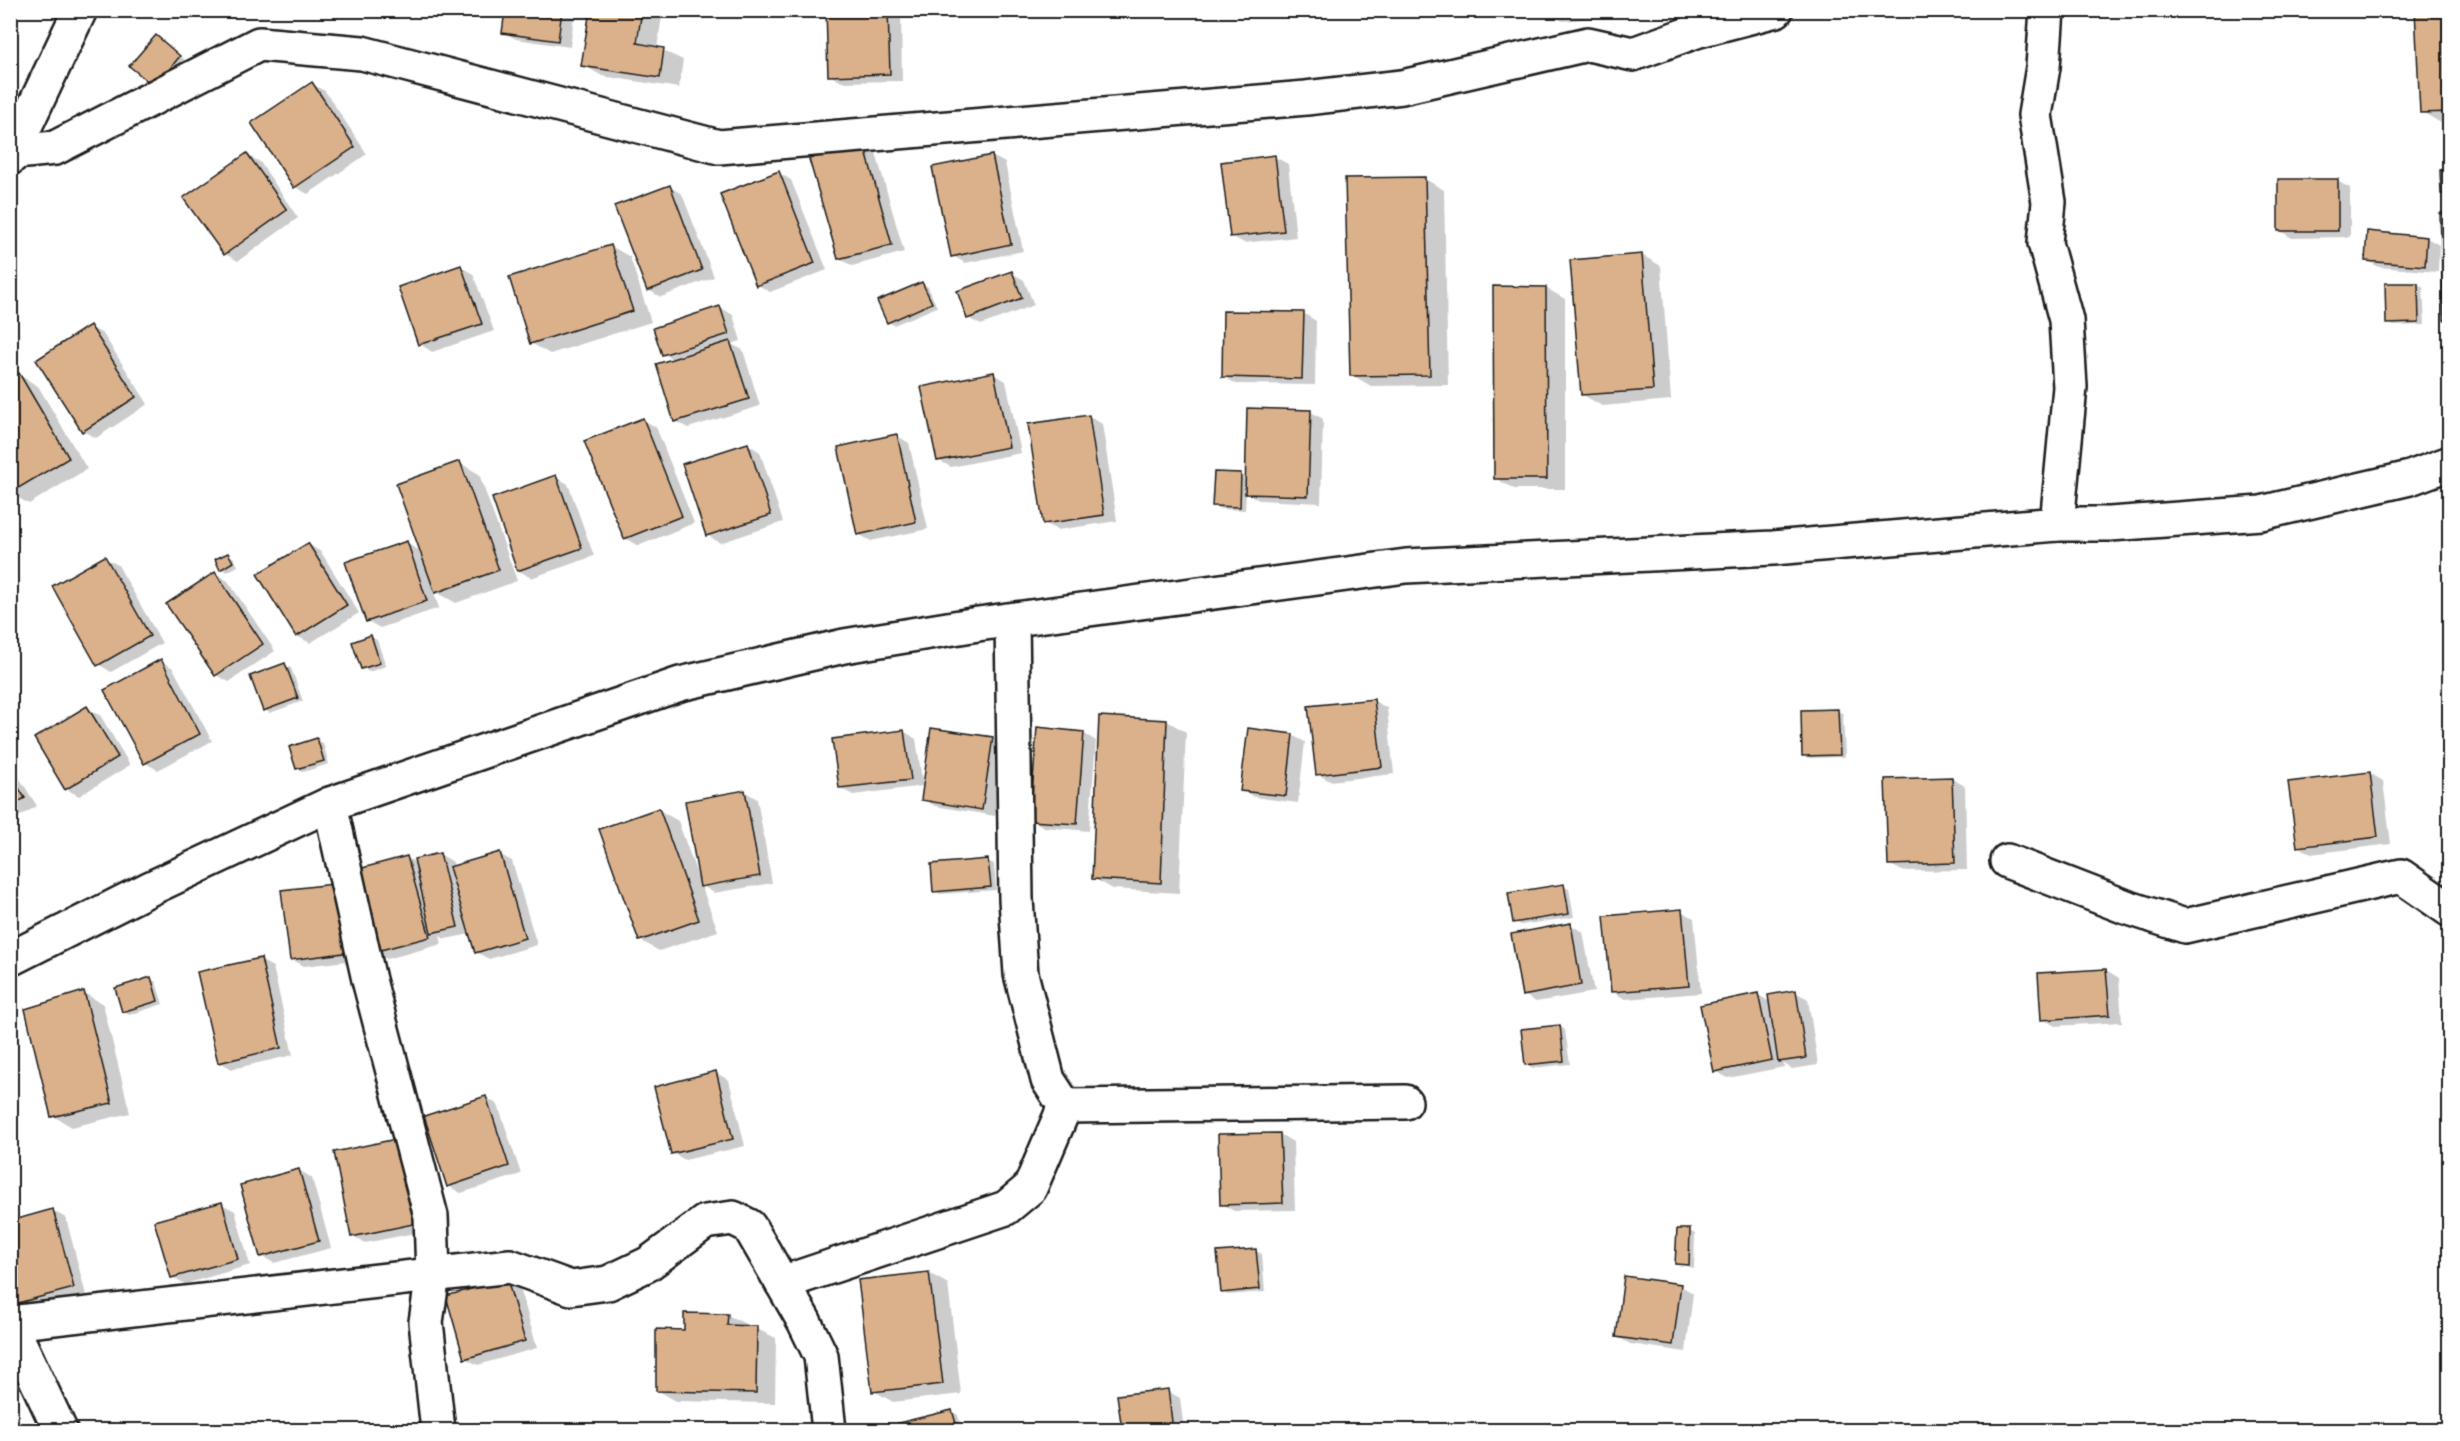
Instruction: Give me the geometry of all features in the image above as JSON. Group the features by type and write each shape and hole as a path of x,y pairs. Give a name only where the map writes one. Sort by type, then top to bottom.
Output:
{"street":[{"path":"13,155 80,10"},
{"path":"13,155 56,147 259,44 362,53 719,147 1282,100 1402,87 1587,44 1633,54 1699,30 1776,10"},
{"path":"2047,10 2043,67 2035,115 2049,202 2045,243 2066,320 2070,387 2057,503 2057,524"},
{"path":"10,959 149,889 330,804 680,684 844,646 1012,620 1406,566 1773,548 2057,524 2110,524 2260,513 2410,478 2450,463"},
{"path":"1012,620 1016,899 1021,974 1048,1080 1065,1106"},
{"path":"330,804 369,980 430,1216 434,1274 426,1322 438,1431"},
{"path":"2007,861 2126,907 2185,926 2401,876 2450,910"},
{"path":"1065,1106 1405,1101"},
{"path":"782,1283 1006,1208 1030,1188 1065,1106"},
{"path":"60,1431 10,1323 510,1266 571,1288 608,1283 648,1264 705,1222 733,1218 749,1226 821,1356 830,1431"}],"building":[{"path":"505,10 562,10 558,41 502,33"},
{"path":"590,10 642,10 637,43 664,48 660,78 581,66"},
{"path":"826,10 888,10 890,74 828,76"},
{"path":"1548,10 1596,10 1549,15"},
{"path":"2415,10 2450,10 2450,112 2420,113"},
{"path":"156,35 180,56 155,87 129,66"},
{"path":"312,82 355,147 294,188 251,123"},
{"path":"864,144 892,245 838,259 809,159"},
{"path":"247,153 287,210 224,255 183,198"},
{"path":"992,155 1011,244 951,257 932,167"},
{"path":"1275,155 1284,231 1230,237 1221,162"},
{"path":"2440,170 2450,170 2450,194 2441,194"},
{"path":"779,171 815,263 756,286 720,194"},
{"path":"1425,177 1430,375 1350,376 1345,178"},
{"path":"2278,179 2338,179 2338,231 2278,231"},
{"path":"670,185 702,270 647,291 614,206"},
{"path":"2440,213 2450,213 2450,319 2444,320"},
{"path":"2367,231 2427,237 2425,266 2365,261"},
{"path":"611,245 633,311 530,344 509,277"},
{"path":"1642,254 1653,390 1581,395 1570,260"},
{"path":"461,265 482,324 418,345 398,287"},
{"path":"1012,271 1022,298 967,319 957,291"},
{"path":"922,282 932,303 887,323 877,301"},
{"path":"2385,283 2418,283 2419,323 2386,324"},
{"path":"1493,286 1546,287 1547,479 1494,479"},
{"path":"720,306 729,334 662,355 653,328"},
{"path":"1223,311 1304,312 1302,379 1222,377"},
{"path":"90,325 136,397 82,432 36,360"},
{"path":"730,341 749,399 674,422 656,364"},
{"path":"994,372 1009,447 937,461 921,387"},
{"path":"19,373 69,458 10,493 10,378"},
{"path":"1247,408 1311,410 1308,496 1245,494"},
{"path":"1089,415 1104,515 1043,524 1028,424"},
{"path":"643,418 682,516 624,539 584,441"},
{"path":"897,434 916,522 857,535 838,447"},
{"path":"748,443 771,515 706,536 682,464"},
{"path":"460,461 499,570 435,593 396,484"},
{"path":"1214,472 1241,473 1240,507 1212,506"},
{"path":"556,475 582,548 517,571 492,498"},
{"path":"407,541 427,601 366,622 345,562"},
{"path":"308,543 347,605 296,637 257,574"},
{"path":"228,553 233,562 220,570 215,559"},
{"path":"105,556 150,636 97,666 52,586"},
{"path":"215,572 263,644 215,676 166,604"},
{"path":"371,635 380,663 361,669 352,642"},
{"path":"161,659 200,734 144,764 104,690"},
{"path":"285,663 298,698 263,711 250,676"},
{"path":"1374,699 1382,767 1316,775 1308,706"},
{"path":"87,706 118,757 65,790 34,738"},
{"path":"1838,709 1840,755 1802,756 1801,710"},
{"path":"1099,716 1167,720 1161,883 1092,879"},
{"path":"1037,727 1084,732 1077,824 1030,821"},
{"path":"931,728 993,737 982,810 921,800"},
{"path":"1248,728 1293,734 1286,796 1240,791"},
{"path":"904,730 911,780 839,788 832,739"},
{"path":"317,738 324,761 296,769 289,747"},
{"path":"2370,772 2378,837 2297,847 2288,782"},
{"path":"10,774 25,798 10,807"},
{"path":"1952,777 1955,863 1888,865 1885,779"},
{"path":"745,790 760,876 700,887 685,801"},
{"path":"659,808 699,920 639,941 599,829"},
{"path":"500,852 525,938 475,953 449,867"},
{"path":"440,853 458,927 431,933 414,859"},
{"path":"407,856 430,937 373,952 351,871"},
{"path":"988,859 991,887 933,892 931,864"},
{"path":"342,883 351,952 290,960 281,890"},
{"path":"1564,884 1569,914 1513,923 1508,893"},
{"path":"1682,909 1689,986 1611,992 1604,916"},
{"path":"1571,923 1581,985 1522,996 1511,934"},
{"path":"261,958 281,1048 218,1063 197,972"},
{"path":"2106,969 2110,1015 2041,1020 2038,973"},
{"path":"151,977 158,1001 122,1012 115,988"},
{"path":"1796,990 1806,1058 1778,1062 1768,995"},
{"path":"84,991 112,1103 51,1117 25,1009"},
{"path":"1758,993 1772,1060 1714,1072 1700,1005"},
{"path":"1560,1025 1564,1061 1525,1065 1521,1029"},
{"path":"716,1071 733,1139 671,1154 654,1087"},
{"path":"486,1096 509,1166 447,1187 424,1116"},
{"path":"1280,1133 1283,1203 1220,1205 1218,1134"},
{"path":"401,1138 418,1223 351,1237 334,1152"},
{"path":"299,1169 319,1241 260,1257 240,1185"},
{"path":"222,1202 238,1259 171,1278 154,1221"},
{"path":"53,1209 74,1288 14,1304 10,1291 10,1221"},
{"path":"1677,1229 1690,1229 1689,1265 1675,1264"},
{"path":"1256,1249 1260,1289 1221,1293 1217,1252"},
{"path":"929,1272 943,1384 872,1392 858,1280"},
{"path":"1624,1276 1681,1284 1673,1345 1616,1337"},
{"path":"507,1279 525,1341 464,1359 446,1296"},
{"path":"684,1313 728,1314 727,1325 757,1326 756,1393 656,1391 656,1329 684,1330"},
{"path":"1168,1389 1173,1430 1122,1430 1117,1395"},
{"path":"952,1410 958,1430 900,1430 898,1423"}]}
